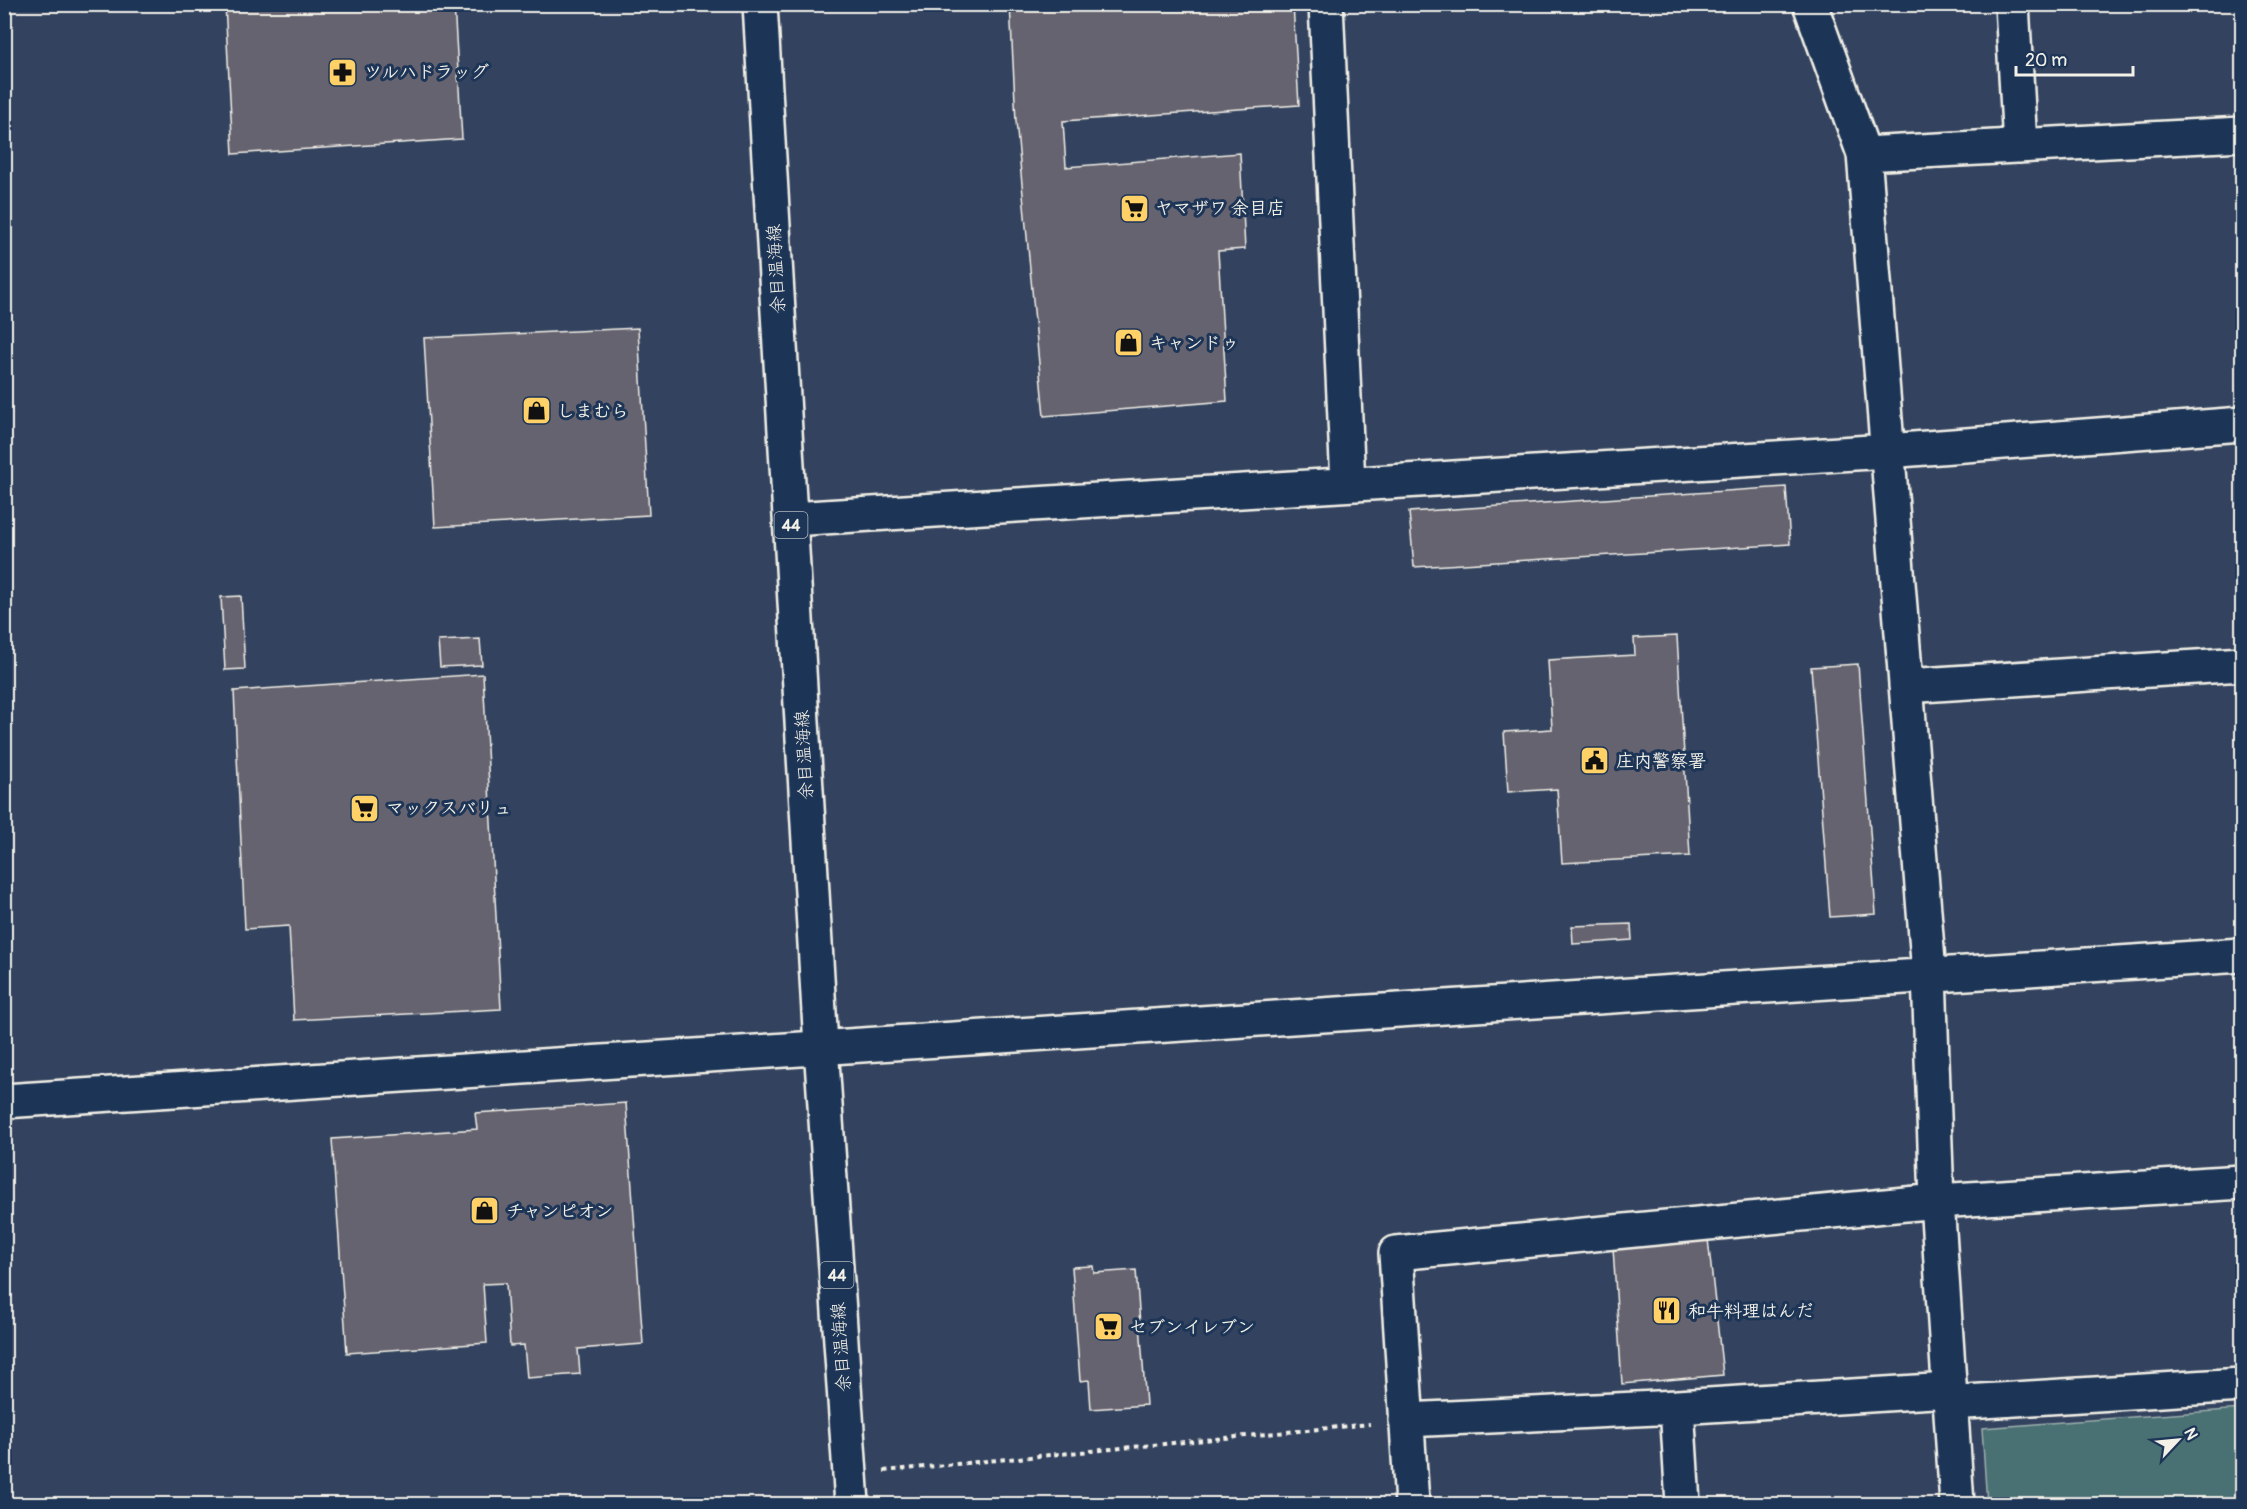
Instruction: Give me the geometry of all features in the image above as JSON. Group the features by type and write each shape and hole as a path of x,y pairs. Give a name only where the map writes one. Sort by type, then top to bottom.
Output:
{"street":[{"name":"余目温海線","path":"760,4 821,1046 851,1489"},
{"path":"1326,4 1348,484"},
{"path":"1810,4 1864,154 1929,974 1937,1201 1957,1504"},
{"path":"2012,4 2020,146"},
{"path":"1864,154 2242,134"},
{"path":"791,519 1887,451 2242,424"},
{"path":"1906,686 2242,664"},
{"path":"4,1101 2242,955"},
{"path":"1412,1504 1396,1252 1937,1201 2242,1182"},
{"path":"1406,1420 2242,1385"},
{"path":"1677,1407 1683,1504"}],"path":[{"path":"851,1489 1406,1420"}],"green space":[{"path":"2242,1409 2242,1504 1987,1504 1982,1428"}],"building":[{"name":"ツルハドラッグ","path":"225,4 454,4 462,139 233,154"},
{"name":"ヤマザワ 余目店","path":"1010,4 1293,4 1299,105 1063,121 1066,167 1240,153 1245,249 1218,251 1227,401 1044,416 1016,121"},
{"name":"しまむら","path":"638,328 649,515 435,527 424,338"},
{"path":"1786,487 1790,544 1414,567 1409,512"},
{"path":"241,596 245,669 225,670 221,597"},
{"name":"庄内警察署","path":"1677,636 1690,856 1562,863 1557,789 1508,792 1504,732 1552,729 1548,660 1635,655 1634,638"},
{"path":"480,639 482,665 440,667 438,641"},
{"path":"1858,664 1876,914 1830,917 1811,667"},
{"name":"マックスバリュ","path":"483,674 501,1009 294,1020 289,926 245,929 234,691"},
{"path":"1631,924 1632,940 1573,944 1572,926"},
{"name":"チャンピオン","path":"626,1103 643,1344 578,1349 580,1374 527,1378 524,1345 510,1346 506,1283 483,1284 487,1343 347,1353 332,1139 477,1129 475,1113"},
{"name":"和牛料理はんだ","path":"1708,1239 1723,1375 1622,1384 1613,1248"},
{"name":"セブンイレブン","path":"1093,1266 1094,1273 1136,1270 1146,1405 1091,1409 1089,1380 1080,1381 1072,1267"}],"place":[{"name":"ツルハドラッグ","path":"343,72"},
{"name":"ヤマザワ 余目店","path":"1134,208"},
{"name":"キャンドゥ","path":"1128,343"},
{"name":"しまむら","path":"536,411"},
{"name":"庄内警察署","path":"1595,761"},
{"name":"マックスバリュ","path":"365,808"},
{"name":"チャンピオン","path":"485,1211"},
{"name":"和牛料理はんだ","path":"1667,1311"},
{"name":"セブンイレブン","path":"1108,1327"}]}
